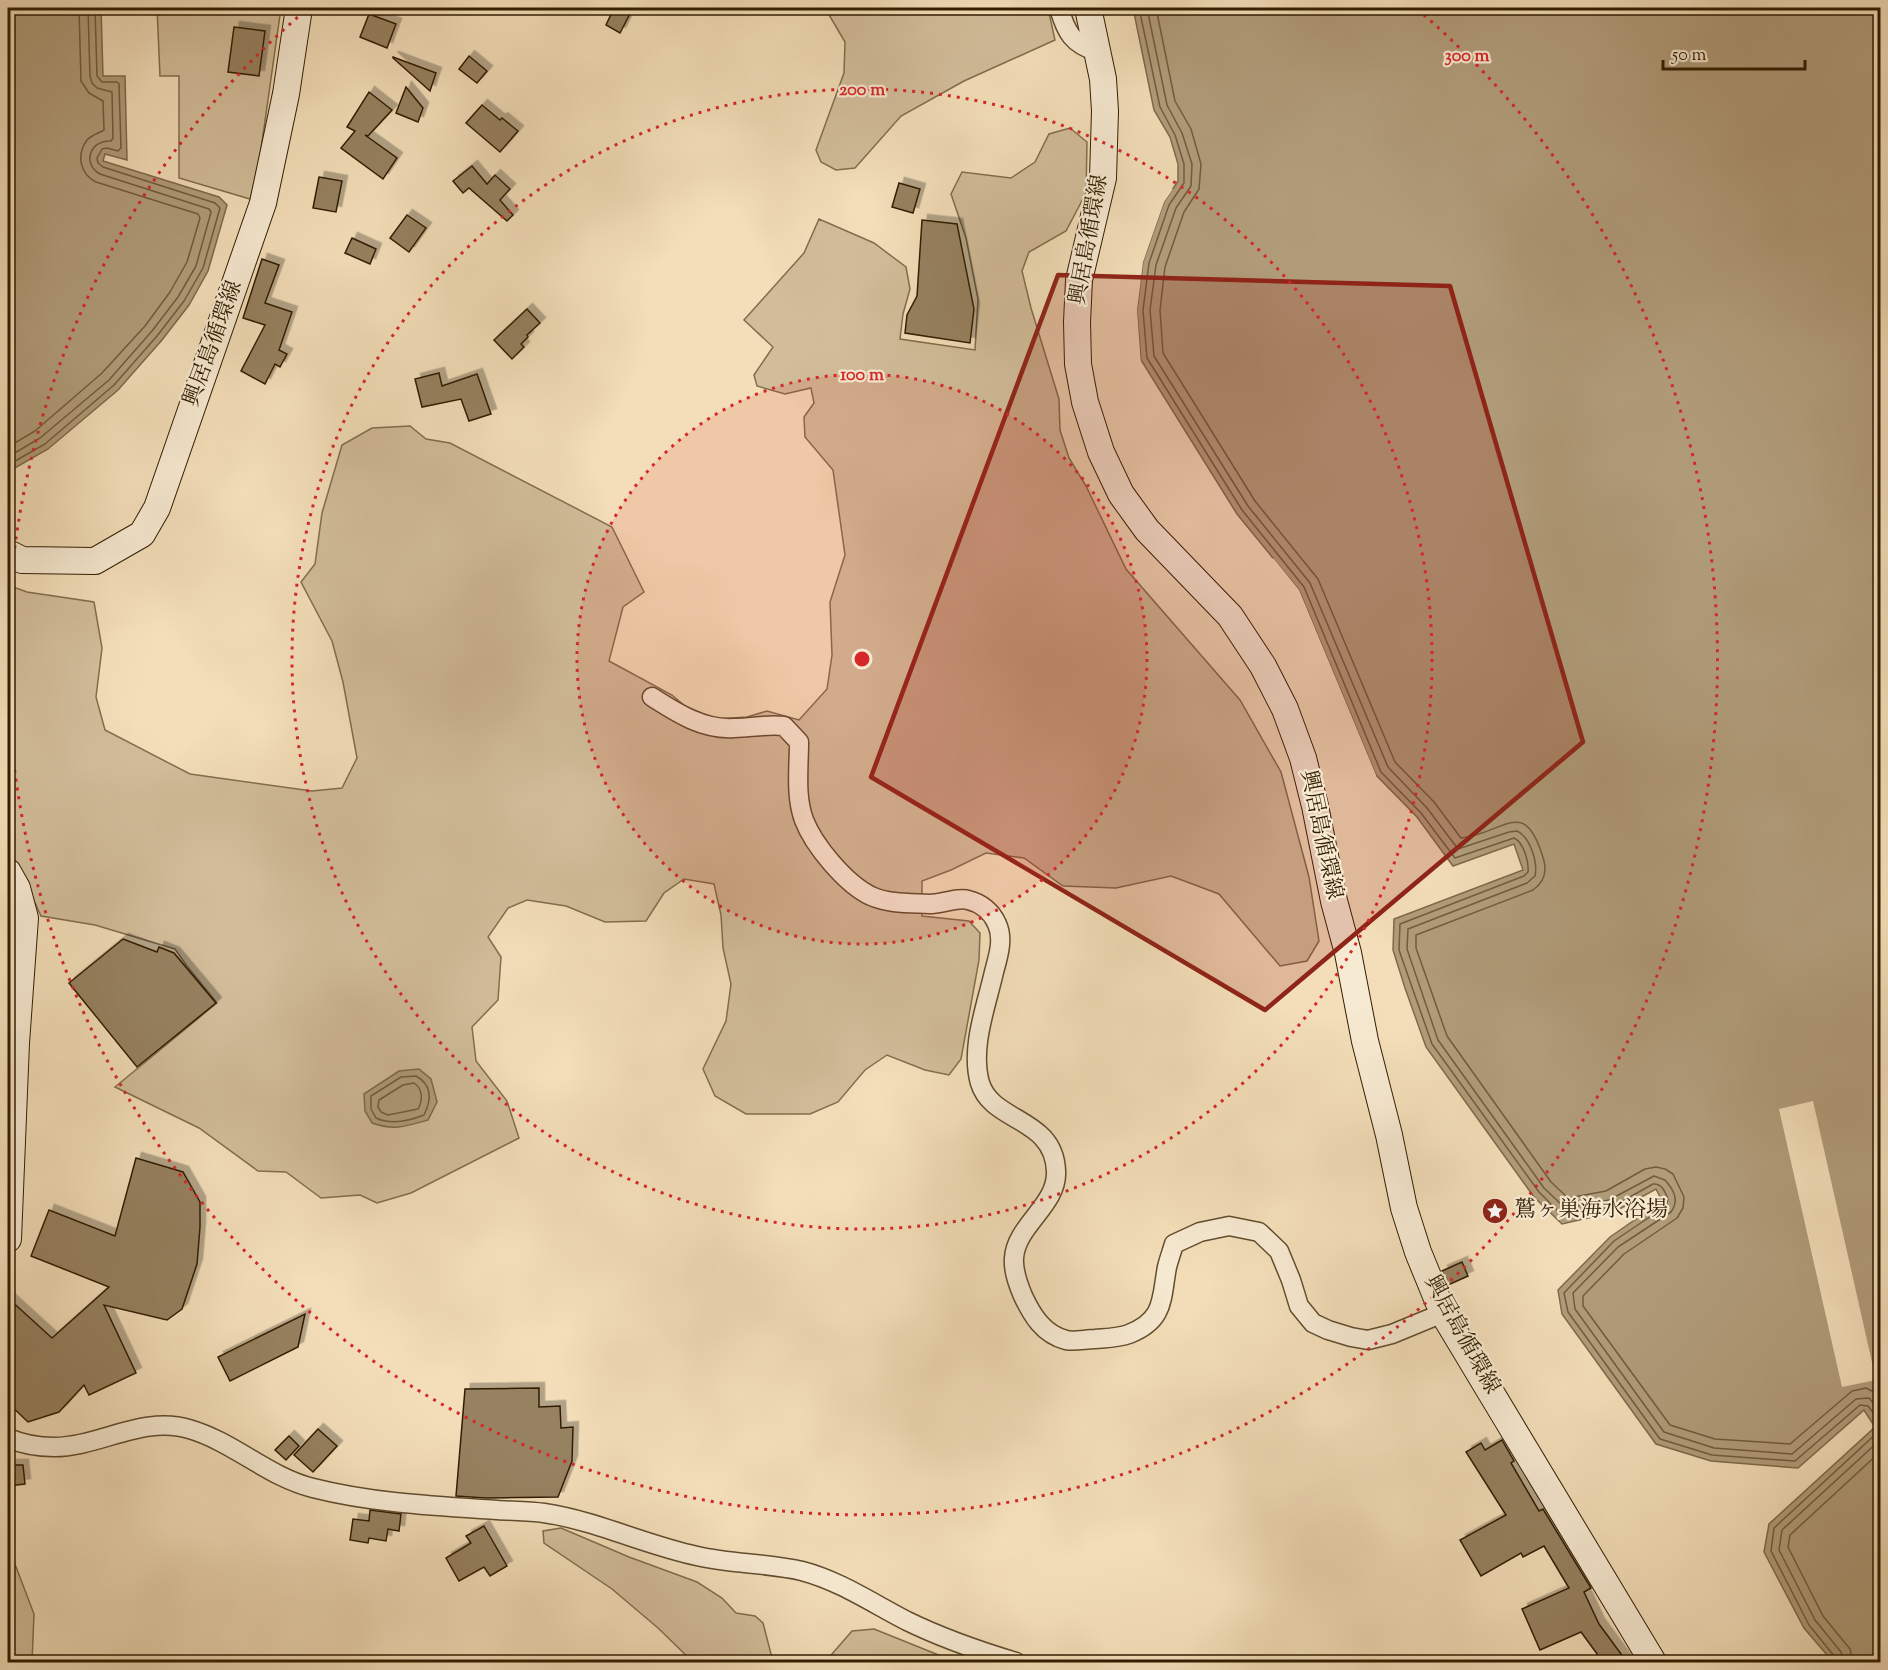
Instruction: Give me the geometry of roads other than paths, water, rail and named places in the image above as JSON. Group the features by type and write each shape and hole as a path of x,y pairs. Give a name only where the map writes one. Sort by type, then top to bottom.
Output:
{"main road":[{"name":"興居島循環線","path":"8,553 22,560 95,561 142,534 157,508 263,203 286,94 299,8"},
{"name":"興居島循環線","path":"1088,8 1102,79 1105,111 1104,178 1079,280 1078,364 1085,402 1101,452 1121,494 1147,530 1230,616 1263,666 1285,710 1303,758 1315,806 1365,1041 1389,1135 1404,1208 1418,1252 1443,1313 1653,1662"},
{"path":"8,872 17,888 26,918 16,1043 8,1239"}],"street":[{"path":"1059,8 1069,35 1081,47 1098,52"},
{"path":"652,698 685,718 712,727 733,729 765,724 784,726 799,742 798,793 804,820 826,856 845,878 871,896 896,903 939,904 967,899 988,909 998,926 1000,947 976,1063 987,1100 1040,1133 1053,1154 1056,1173 1051,1194 1021,1237 1014,1257 1017,1281 1032,1316 1048,1332 1067,1341 1123,1336 1141,1329 1159,1311 1165,1291 1167,1267 1174,1244 1200,1232 1229,1226 1259,1232 1279,1251 1292,1280 1299,1306 1313,1323 1328,1330 1368,1340 1392,1334 1443,1313"},
{"path":"8,1438 20,1443 55,1447 89,1442 129,1430 160,1426 187,1428 236,1449 267,1470 312,1488 397,1502 543,1513 590,1523 647,1543 699,1557 802,1571 837,1583 907,1621 977,1650 1016,1662"}],"water":[{"path":"8,8 101,8 103,76 125,76 127,160 105,154 103,161 219,197 227,205 208,271 189,305 162,340 118,390 48,449 8,472"},
{"path":"1133,8 1880,8 1880,1662 1833,1662 1804,1628 1764,1552 1769,1524 1875,1427 1864,1410 1798,1468 1711,1461 1656,1444 1562,1314 1558,1290 1610,1237 1662,1201 1656,1189 1614,1212 1562,1224 1534,1197 1426,1047 1393,950 1394,919 1523,870 1514,844 1453,866 1417,817 1376,775 1299,590 1237,514 1141,360 1137,310 1143,262 1164,202 1178,181 1178,164 1170,137 1154,110"},
{"path":"419,1069 431,1079 437,1102 428,1120 394,1127 372,1123 365,1111 364,1094 399,1071"}],"place":[{"name":"鷲ヶ巣海水浴場","path":"1495,1211"}]}
